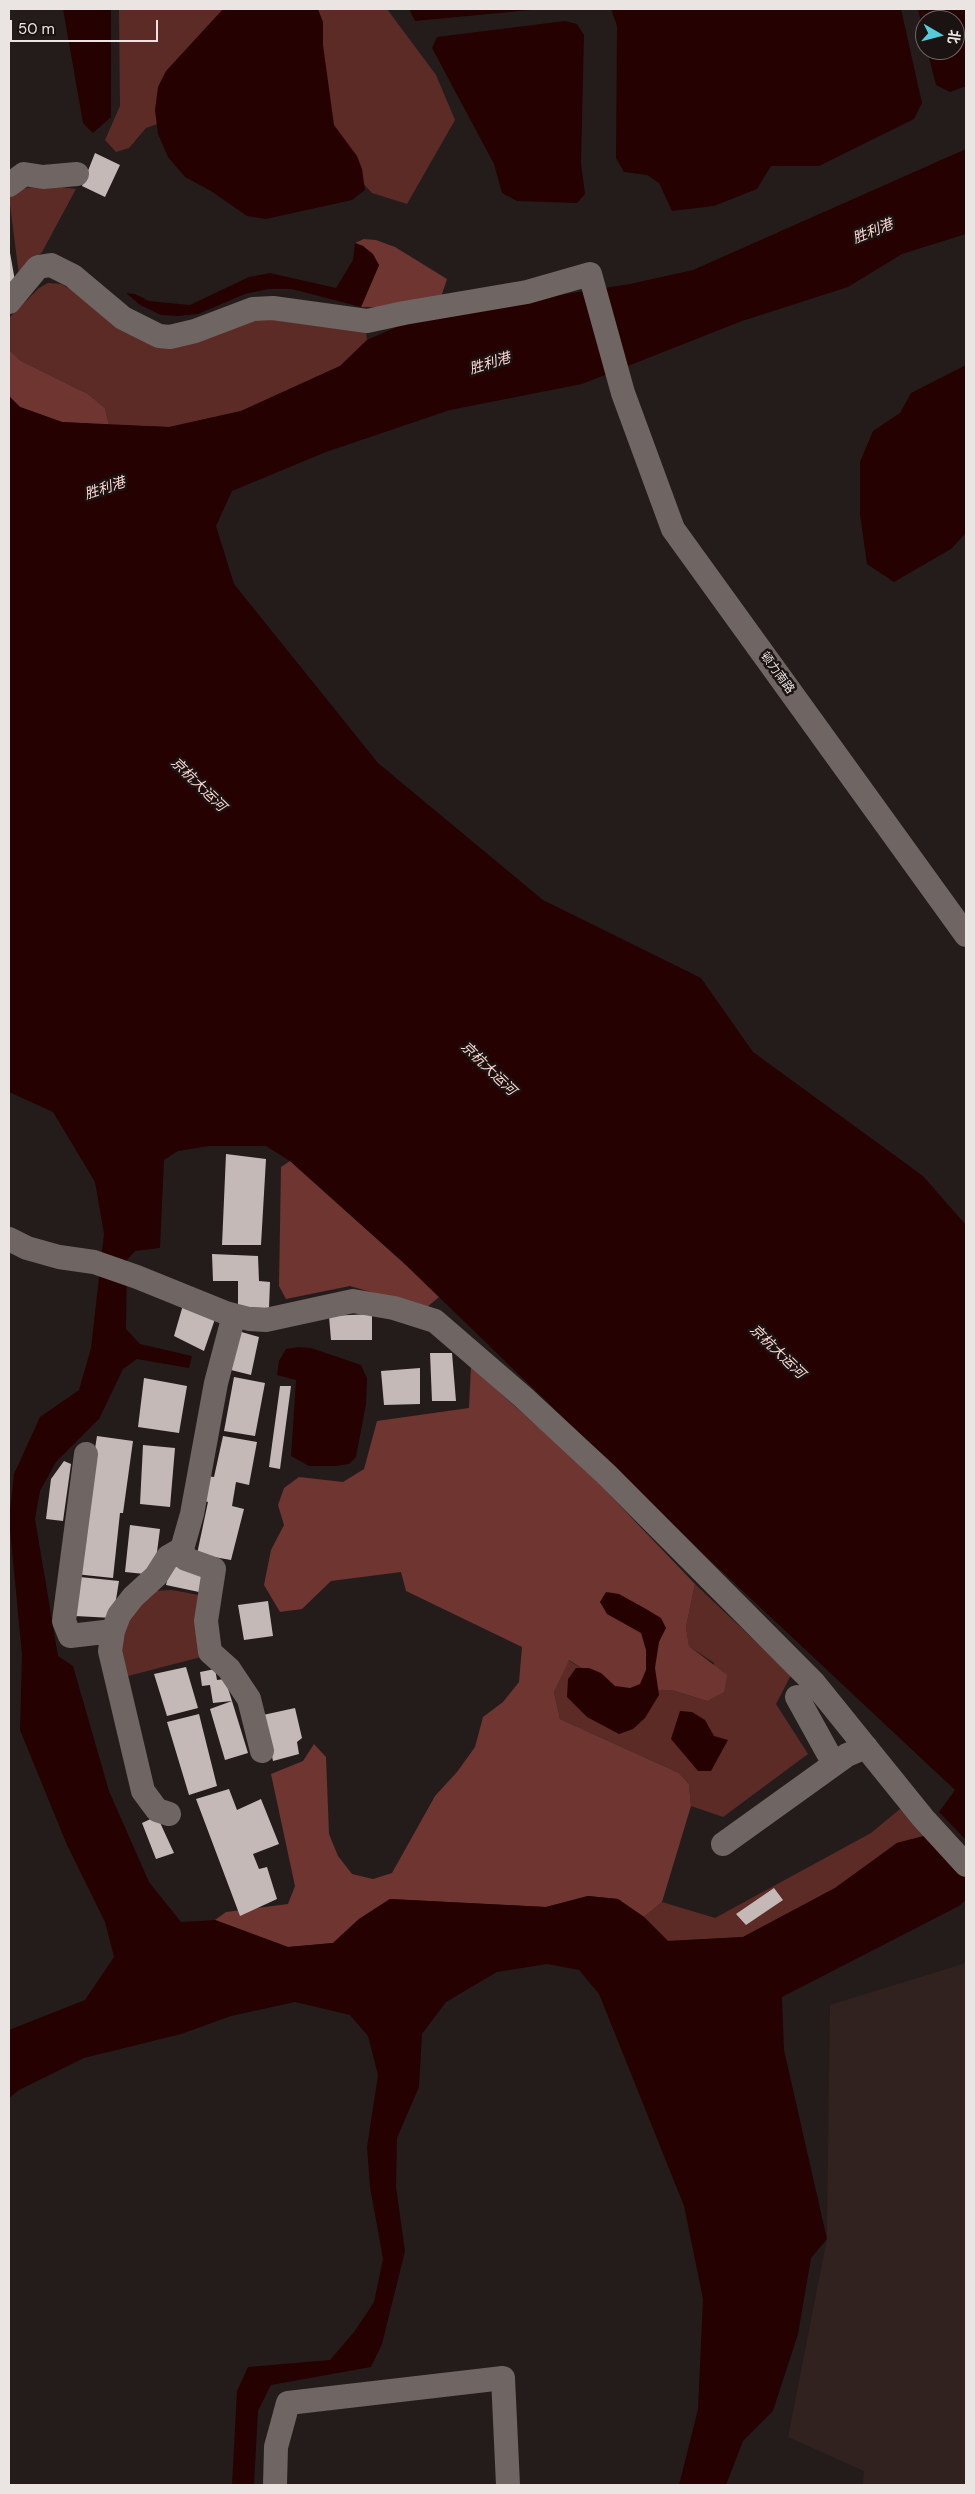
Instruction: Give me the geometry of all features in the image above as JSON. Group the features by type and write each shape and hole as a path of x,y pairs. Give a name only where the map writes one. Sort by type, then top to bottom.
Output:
{"street":[{"path":"9,185 24,174 43,177 77,174"},
{"name":"顿力南路","path":"9,302 38,267 51,265 73,276 123,318 159,336 170,337 195,332 253,309 273,308 367,321 528,292 590,274 623,393 673,529 966,934"},
{"path":"9,1239 27,1248 59,1257 94,1262 234,1315 266,1320 353,1301 394,1308 435,1321 524,1397 606,1474 814,1683 923,1818 966,1865"},
{"path":"234,1315 216,1384 192,1514 182,1549 186,1559 214,1569 206,1620 210,1652 229,1669 249,1699 262,1751"},
{"path":"86,1454 64,1621 70,1636 113,1631"},
{"path":"169,1814 157,1810 143,1791 110,1651 113,1631 119,1616 133,1597 156,1576 168,1557 182,1549"},
{"path":"796,1697 834,1764"},
{"path":"723,1844 847,1755 866,1747"},
{"path":"275,2485 276,2447 288,2403 503,2378 508,2485"}],"shaded area":[{"path":"119,9 241,9 168,120 146,128 129,148 116,152 105,140 120,106"},
{"path":"301,9 387,9 436,75 455,120 407,204 372,193 338,156"},
{"path":"46,185 76,189 42,252 19,275 9,197 21,189"},
{"path":"364,239 376,240 395,247 447,279 441,297 393,307 361,307 379,265 363,246 355,243"},
{"path":"48,283 61,284 72,290 137,338 261,318 366,332 367,340 340,366 241,411 170,427 109,425 105,408 88,394 21,361 9,350 9,318 39,288"},
{"path":"9,350 21,361 88,394 105,408 109,425 62,422 20,407 9,396"},
{"path":"290,1161 439,1297 426,1308 350,1286 286,1299 279,1286 281,1167"},
{"path":"471,1367 585,1469 695,1584 686,1627 689,1646 727,1675 724,1692 707,1701 672,1690 648,1690 633,1700 569,1660 554,1692 560,1719 679,1773 689,1784 691,1806 662,1902 644,1917 618,1899 588,1896 546,1907 390,1899 359,1919 333,1943 288,1947 215,1920 226,1912 288,1904 295,1886 271,1774 303,1761 314,1744 326,1757 329,1834 338,1856 352,1874 373,1879 392,1873 435,1796 457,1772 475,1747 483,1717 503,1702 519,1682 522,1647 406,1591 401,1572 331,1581 302,1609 280,1612 264,1585 271,1550 284,1525 278,1505 284,1488 299,1477 343,1482 364,1469 377,1421 469,1408"},
{"path":"695,1584 791,1675 776,1704 808,1754 723,1817 691,1806 689,1784 679,1773 560,1719 554,1692 568,1660 633,1700 648,1690 672,1690 707,1701 714,1663 689,1646 686,1627"},
{"path":"172,1590 204,1596 201,1657 128,1676 119,1651 128,1621 152,1591"},
{"path":"900,1809 943,1831 897,1843 835,1888 743,1937 668,1941 644,1917 662,1902 715,1918 871,1833"},
{"path":"966,1963 966,2485 863,2485 864,2471 788,2437 827,2239 830,2005"}],"water":[{"path":"63,9 111,9 111,117 93,133 83,123"},
{"path":"223,9 318,9 323,22 323,45 334,125 357,156 362,169 365,190 352,200 266,219 247,216 211,191 185,177 168,157 158,134 155,110 158,87 166,71"},
{"path":"409,9 542,9 415,21"},
{"path":"611,9 901,9 922,103 914,119 819,166 771,166 757,189 714,206 672,211 659,183 647,175 624,172 616,158 617,26"},
{"path":"966,9 966,86 950,92 936,85 930,60 965,60 965,10 918,10"},
{"path":"565,21 577,24 584,35 581,163 585,194 577,203 517,201 502,193 494,164 432,48 437,37"},
{"path":"966,149 966,234 902,254 848,287 742,321 582,384 450,410 326,452 232,491 216,526 234,584 378,763 543,900 701,978 753,1052 923,1176 966,1225 966,1840 939,1812 955,1790 714,1564 406,1265 290,1161 266,1146 209,1146 178,1151 164,1160 160,1248 135,1251 127,1260 126,1329 140,1344 192,1356 189,1368 137,1359 123,1369 99,1419 56,1462 40,1491 35,1519 58,1656 73,1666 109,1791 149,1882 181,1922 215,1920 288,1947 333,1943 359,1919 390,1899 546,1907 588,1896 618,1899 644,1917 668,1941 743,1937 835,1888 897,1843 943,1831 966,1856 966,1900 959,1906 782,1997 784,2050 827,2239 811,2258 798,2334 773,2411 743,2441 726,2485 679,2485 698,2409 703,2299 684,2206 599,1994 579,1970 547,1964 497,1972 446,2002 422,2034 419,2087 397,2138 396,2187 405,2251 382,2344 371,2367 271,2385 258,2411 254,2485 232,2485 237,2391 248,2367 330,2360 354,2332 374,2302 383,2259 370,2187 367,2147 378,2075 368,2036 350,2015 295,2002 231,2016 181,2034 84,2058 19,2090 9,2098 9,2030 85,2000 114,1957 105,1922 67,1845 20,1730 22,1655 9,1519 14,1474 40,1417 79,1390 91,1348 104,1234 95,1182 53,1112 9,1092 9,396 20,407 62,422 169,427 241,411 340,366 367,340 419,317 630,284 693,270"},
{"path":"355,243 363,246 373,254 379,265 361,307 292,289 268,289 245,294 198,314 161,315 140,305 126,293 135,294 149,301 190,305 249,277 270,273 336,288 353,260"},
{"path":"966,365 966,533 951,549 894,582 867,564 860,515 860,462 873,431 900,413 911,393"},
{"path":"298,1347 311,1348 361,1365 367,1378 366,1404 356,1457 349,1464 309,1466 291,1456 296,1380 277,1375 279,1361 286,1349"},
{"path":"606,1592 619,1594 661,1618 666,1628 659,1642 655,1668 659,1695 645,1718 633,1729 619,1734 587,1717 567,1697 568,1679 576,1668 589,1668 601,1673 615,1686 630,1688 640,1684 646,1670 646,1650 641,1633 607,1614 600,1602"},
{"path":"680,1711 692,1712 705,1720 714,1736 728,1740 711,1771 698,1771 671,1739"}],"building":[{"path":"95,153 120,165 105,197 82,186"},
{"path":"9,247 15,281 9,282"},
{"path":"226,1154 266,1159 261,1245 222,1245"},
{"path":"212,1254 258,1256 259,1281 270,1282 269,1308 238,1307 238,1281 213,1281"},
{"path":"183,1305 215,1319 204,1351 174,1336"},
{"path":"372,1314 372,1340 331,1340 329,1316"},
{"path":"238,1331 259,1337 251,1375 231,1370"},
{"path":"430,1353 452,1353 456,1401 432,1401"},
{"path":"420,1368 420,1404 384,1405 381,1371"},
{"path":"234,1377 265,1383 255,1436 224,1431"},
{"path":"144,1378 187,1386 179,1433 138,1427"},
{"path":"280,1386 291,1386 280,1469 269,1467"},
{"path":"97,1436 133,1441 123,1513 120,1513 113,1578 75,1574"},
{"path":"223,1436 257,1442 249,1485 236,1482 232,1506 244,1509 231,1560 197,1554 208,1502 201,1500 206,1476 214,1477"},
{"path":"143,1445 175,1448 170,1507 140,1504"},
{"path":"64,1461 71,1464 63,1521 46,1519 51,1479"},
{"path":"130,1525 160,1529 154,1575 125,1572"},
{"path":"171,1565 204,1574 199,1592 166,1585"},
{"path":"80,1577 119,1581 113,1618 75,1616"},
{"path":"268,1601 273,1636 244,1640 238,1605"},
{"path":"186,1667 198,1708 167,1716 154,1674"},
{"path":"215,1669 217,1680 225,1679 232,1701 213,1703 210,1685 202,1686 200,1672"},
{"path":"232,1701 248,1753 225,1760 210,1709"},
{"path":"295,1708 302,1738 297,1742 299,1754 273,1761 263,1715"},
{"path":"199,1714 217,1786 189,1795 167,1722"},
{"path":"229,1789 237,1810 261,1799 279,1844 253,1854 259,1869 267,1867 277,1899 240,1916 196,1799"},
{"path":"157,1816 174,1853 156,1859 142,1823"},
{"path":"774,1888 783,1900 746,1925 736,1914"}],"water label":[{"name":"胜利港","path":"873,232"},
{"name":"胜利港","path":"490,364"},
{"name":"胜利港","path":"105,489"},
{"name":"京杭大运河","path":"198,785"},
{"name":"京杭大运河","path":"488,1069"},
{"name":"京杭大运河","path":"777,1352"}]}
